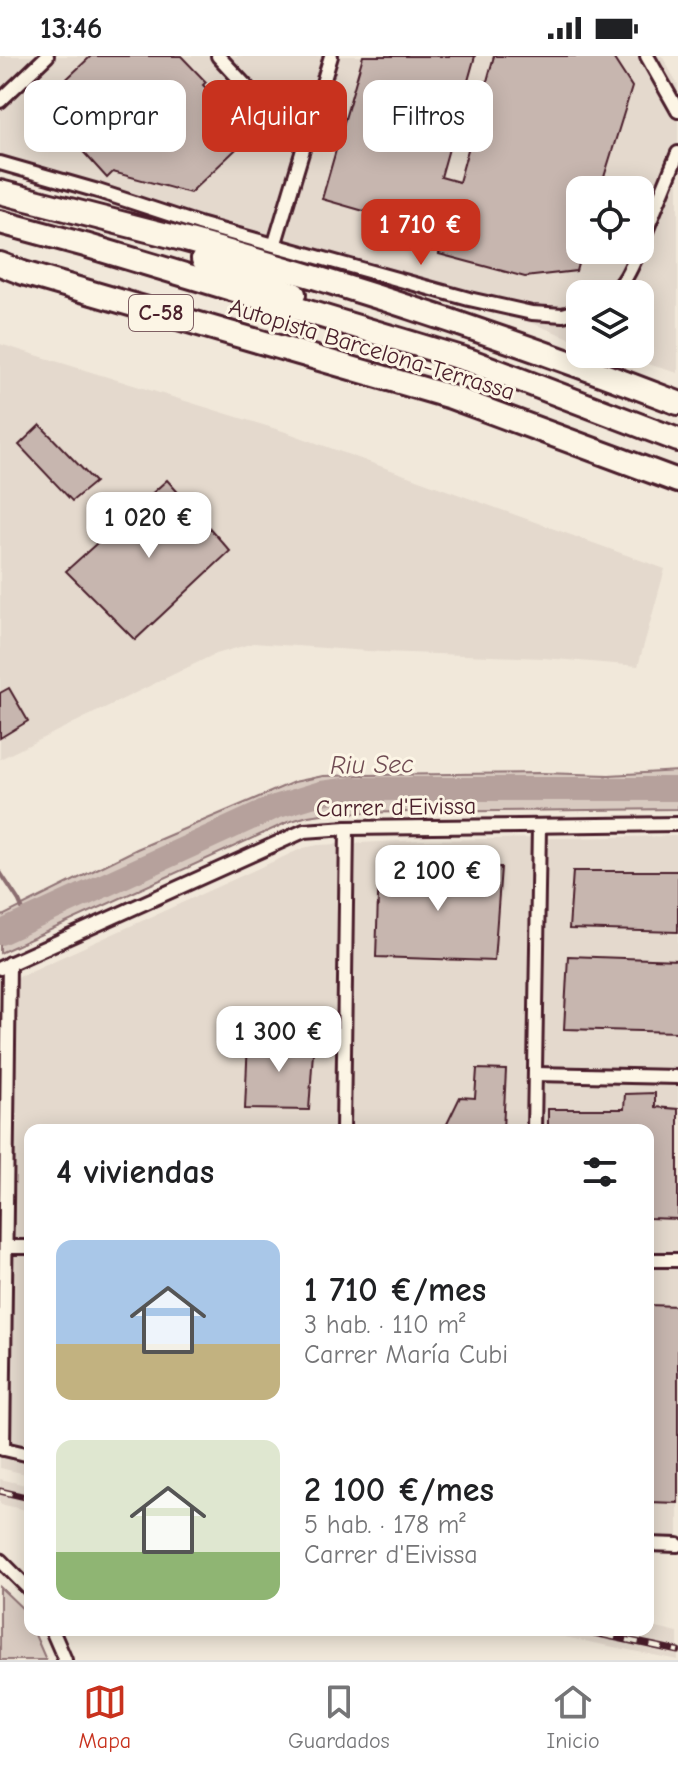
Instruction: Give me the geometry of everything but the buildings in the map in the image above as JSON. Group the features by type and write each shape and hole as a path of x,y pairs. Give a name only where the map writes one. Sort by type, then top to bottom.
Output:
{"highway":[{"path":"0,192 172,236 548,354 678,391"},
{"path":"86,215 471,361"},
{"name":"Autopista Barcelona-Terrassa","path":"0,222 471,361 678,440"},
{"name":"Autopista Barcelona-Terrassa","path":"0,264 451,397 678,481"},
{"path":"0,272 23,273"},
{"path":"548,354 678,403"}],"street":[{"path":"0,101 47,56"},
{"path":"218,56 240,80"},
{"path":"324,80 331,56"},
{"path":"647,56 678,111"},
{"path":"275,243 303,152"},
{"path":"654,211 678,153"},
{"path":"0,163 202,225 469,299 532,313 566,314"},
{"name":"Carrer d'Eivissa","path":"5,965 304,831 678,824"},
{"path":"534,1124 539,827"},
{"path":"343,1124 347,828"},
{"path":"5,965 6,1247 1,1449 24,1454"},
{"path":"535,1074 678,1077"},
{"path":"6,1247 24,1247"},
{"path":"654,1260 678,1260"},
{"path":"654,1544 678,1545"},
{"path":"0,1560 24,1584"},
{"path":"55,1636 65,1660"}],"shaded area":[{"path":"0,56 662,56 678,85 678,373 654,366 654,280 566,280 566,337 534,324 271,254 0,170"},
{"path":"0,344 286,432 665,569 638,666 253,643 213,655 0,759"},
{"path":"678,771 678,809 329,813 308,816 288,822 0,953 0,917 137,849 294,782 323,776 609,775"},
{"path":"678,836 678,1552 654,1553 654,1124 24,1124 24,1474 0,1468 0,985 303,848 422,840"},
{"path":"0,1479 24,1485 24,1510 0,1504"},
{"path":"0,1587 24,1610 24,1636 36,1636 46,1660 0,1660"},
{"path":"654,1627 678,1633 678,1660 560,1636 654,1636"}],"waterway":[{"name":"Riu Sec","path":"0,933 275,807 321,793 352,789 678,789"},
{"path":"0,872 27,920"}],"railway":[{"path":"0,1491 24,1497"},
{"path":"608,1636 678,1651"}]}
